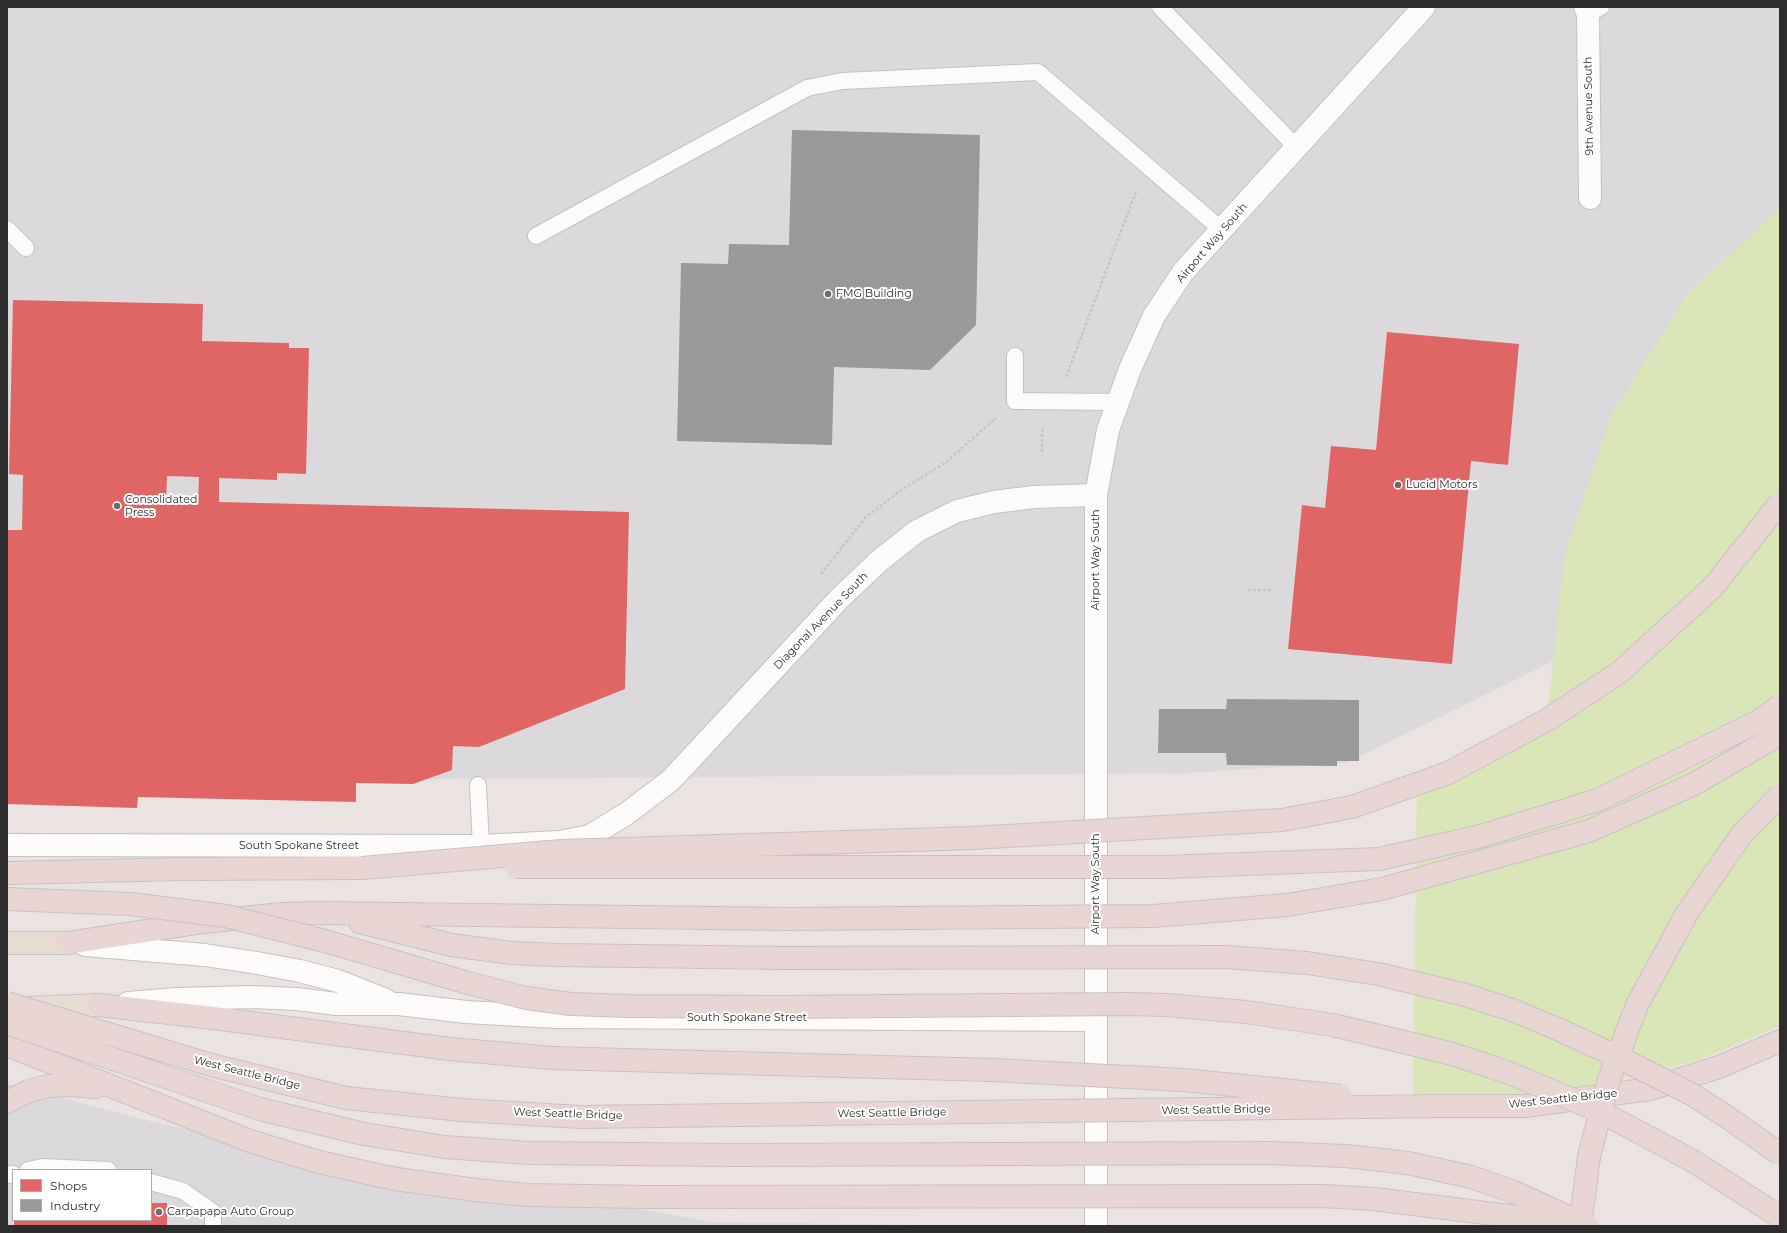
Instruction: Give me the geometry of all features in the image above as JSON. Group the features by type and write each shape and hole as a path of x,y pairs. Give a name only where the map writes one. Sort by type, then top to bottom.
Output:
{"highway":[{"path":"362,868 561,851 973,838 1282,820 1352,807 1448,774 1547,720 1620,672 1713,587 1780,503"},
{"path":"7,873 182,869 362,868 1164,867 1379,859 1480,836 1598,800 1759,721 1780,706"},
{"path":"67,943 204,922 282,914 320,913 788,919 1152,916 1288,905 1382,889 1589,831 1692,785 1770,740 1780,732"},
{"path":"7,1045 250,1141 319,1162 395,1179 476,1190 527,1195 646,1198 1322,1196 1402,1202 1580,1226 1589,1157 1608,1082 1637,1006 1691,907 1742,834 1780,795"},
{"path":"7,899 130,904 226,916 325,941 474,985 526,998 571,1004 756,1007 1142,1004 1257,1013 1333,1025 1449,1053 1512,1074 1597,1110 1693,1161 1780,1217"},
{"path":"320,913 451,945 512,953 785,958 832,956 1226,957 1307,963 1378,974 1466,996 1515,1011 1562,1031 1612,1054 1693,1095 1780,1154"},
{"name":"West Seattle Bridge","path":"7,1003 210,1065 346,1098 462,1110 580,1117 1525,1106 1650,1089 1719,1067 1780,1041"},
{"path":"99,1005 213,1018 450,1049 552,1058 992,1070 1184,1080 1441,1106"},
{"path":"7,1023 260,1109 364,1134 445,1147 535,1154 735,1155 1270,1153 1346,1156 1414,1164 1471,1177 1514,1192 1588,1226"},
{"path":"1719,1067 1780,1024"},
{"path":"7,1102 29,1091 48,1086 71,1085 116,1089"}],"main road":[{"name":"Airport Way South","path":"1096,1226 1096,495 1108,430 1130,369 1154,316 1183,272 1424,7"},
{"name":"9th Avenue South","path":"1590,198 1591,9"},
{"name":"Diagonal Avenue South","path":"590,836 626,814 671,780 839,599 880,561 918,531 957,511 994,502 1034,497 1096,495"},
{"name":"South Spokane Street","path":"7,845 480,846 559,842 590,836"},
{"name":"South Spokane Street","path":"7,943 67,943 205,955 257,962 338,981 399,1004"},
{"name":"South Spokane Street","path":"7,1009 99,1005 177,999 252,997 297,999 336,1004 399,1004 466,1012 556,1017 1096,1020"}],"lane":[{"path":"1160,7 1297,148"},
{"path":"536,236 806,88 842,81 1038,72 1222,230"},
{"path":"7,229 26,248"},
{"path":"1015,356 1015,401 1118,402"},
{"path":"478,784 480,846"},
{"path":"32,1169 43,1166 92,1169"},
{"path":"152,1182 183,1191 213,1212 213,1226"}],"path":[{"path":"1042,452 1042,432 1072,362 1092,304 1146,165"},
{"path":"964,448 1015,401"},
{"path":"1248,590 1273,590"}],"shaded area":[{"path":"7,7 1780,7 1780,398 1612,632 1347,763 1187,773 7,783"},
{"path":"7,1084 165,1125 712,1222 1000,1226 7,1226"}],"green space":[{"path":"1780,207 1780,1026 1699,1060 1553,1096 1413,1102 1417,780 1547,717 1565,554 1612,414 1686,296"}],"building: Shops":[{"path":"13,300 203,304 202,341 289,343 289,348 309,348 306,474 277,473 277,480 219,478 219,502 629,512 625,689 479,747 453,746 452,770 413,784 356,783 356,802 138,797 137,808 7,804 7,530 22,530 23,475 9,474","holes":["167,476 199,477 198,502 166,501"]},
{"name":"Lucid Motors","path":"1387,332 1519,344 1508,465 1471,461 1452,664 1288,649 1302,505 1325,508 1331,446 1376,450"},
{"name":"Carpapapa Auto Group","path":"152,1203 167,1203 167,1226 14,1226 14,1221 152,1221"}],"building: Industry":[{"name":"FMG Building","path":"792,130 980,135 976,325 930,370 834,367 832,445 677,441 681,263 728,264 729,244 789,245"},
{"path":"1227,699 1359,700 1359,761 1337,761 1337,766 1227,765 1226,753 1158,753 1159,709 1226,709"}],"place":[{"name":"FMG Building","path":"828,294"},
{"name":"Lucid Motors","path":"1398,485"},
{"name":"Consolidated Press","path":"117,506"},
{"name":"Carpapapa Auto Group","path":"159,1212"}]}
